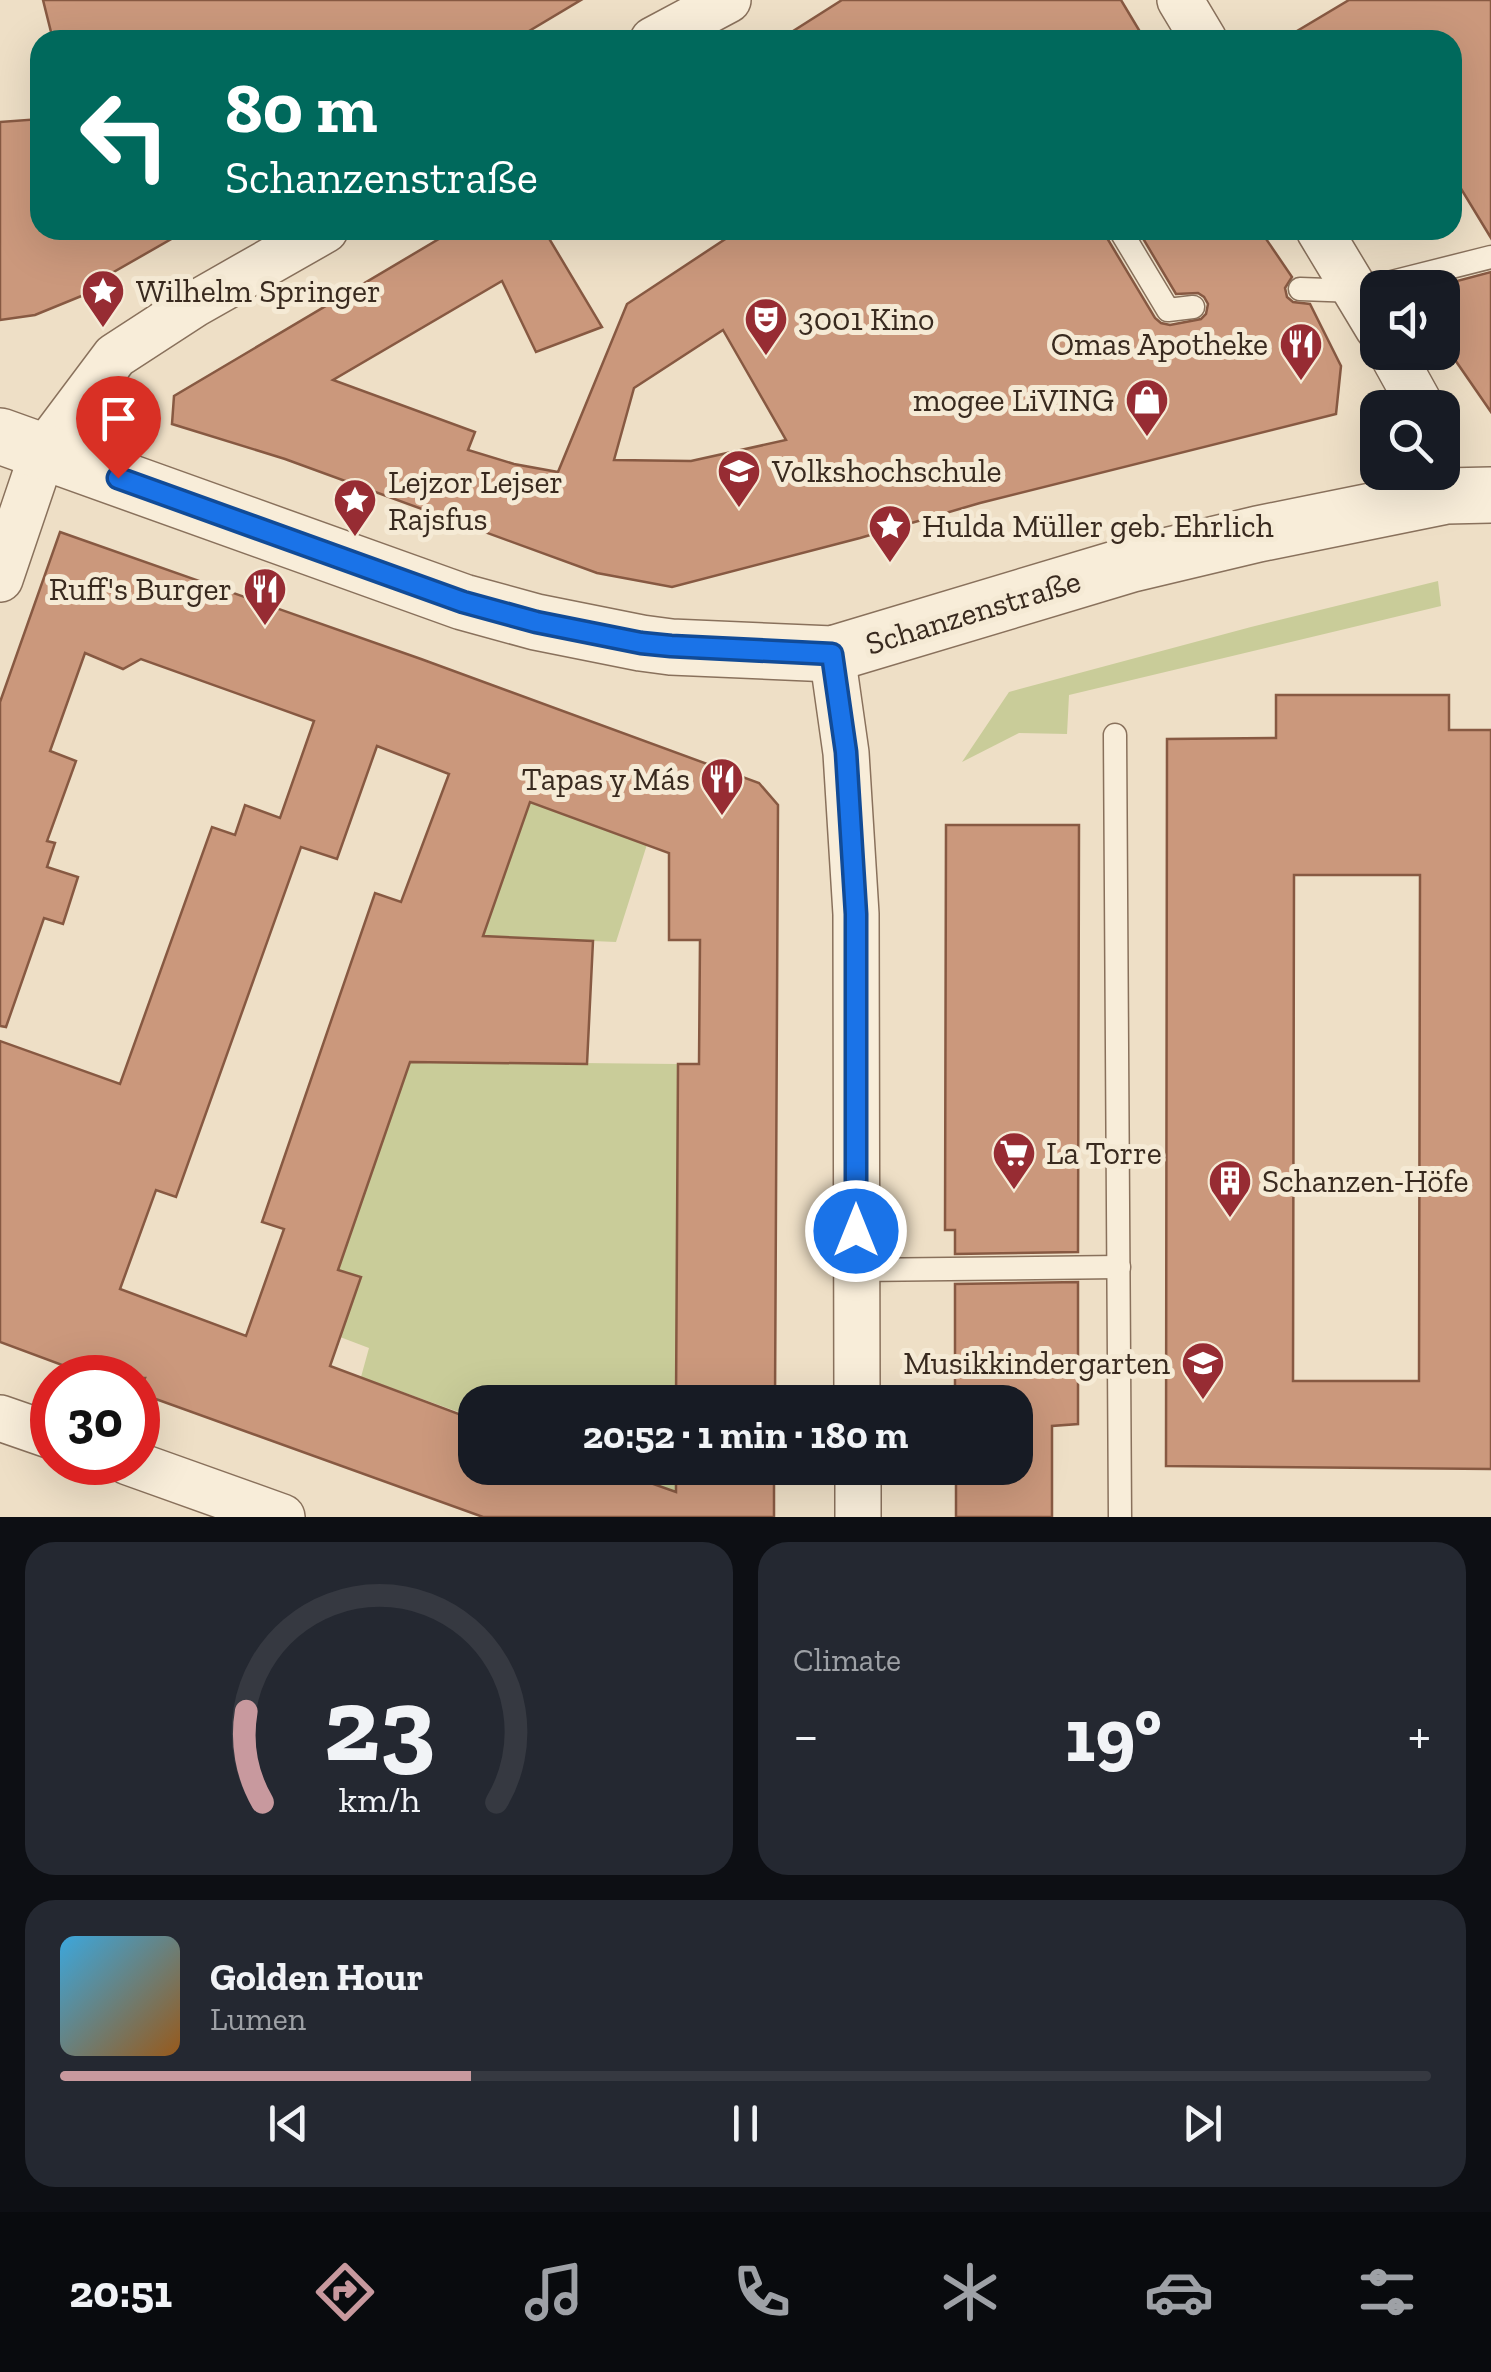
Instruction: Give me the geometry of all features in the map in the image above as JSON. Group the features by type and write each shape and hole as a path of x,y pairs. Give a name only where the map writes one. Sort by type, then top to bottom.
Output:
{"street":[{"path":"672,30 728,0"},
{"path":"1180,0 1198,30"},
{"path":"0,579 21,444 114,356 307,240"},
{"path":"1325,240 1360,298"},
{"name":"Schanzenstraße","path":"21,444 463,602 536,622 641,643 832,654 1132,564 1450,490"},
{"path":"832,654 846,752 856,914 857,1385"},
{"path":"0,1418 30,1428"},
{"path":"160,1473 282,1517"},
{"path":"858,1485 858,1517"}],"lane":[{"path":"1126,240 1168,310 1193,307"},
{"path":"1460,271 1491,258"},
{"path":"1300,289 1360,308"},
{"path":"1116,735 1120,1517"},
{"path":"857,1270 1119,1267"}],"green space":[{"path":"1438,581 1441,606 1069,695 1067,734 1019,733 962,762 1009,692"},
{"path":"530,802 651,832 616,942 522,938 480,1062 677,1064 677,1385 458,1385 458,1412 361,1377 369,1348 340,1337 361,1278 338,1270 465,904 491,913"},
{"path":"656,1485 676,1485 676,1492"}],"building":[{"path":"43,0 581,0 531,30 50,30"},
{"path":"842,0 1121,0 1139,30 795,30"},
{"path":"1349,0 1491,0 1491,238 1462,190 1462,30 1299,30"},
{"path":"30,120 30,240 170,240 98,281 101,288 35,315 0,320 0,122"},
{"path":"437,240 550,240 602,327 536,352 502,281 333,380 475,432 468,450 558,472 627,304 724,240 1108,240 1155,318 1170,325 1201,319 1208,304 1198,293 1176,294 1144,240 1267,240 1292,277 1285,288 1287,297 1293,302 1310,304 1341,366 1336,414 980,503 672,587 597,573 285,459 172,424 174,396","holes":["723,330 786,440 691,461 614,460 634,388"]},
{"path":"1491,272 1491,412 1460,367 1460,280"},
{"path":"60,532 759,783 778,805 775,1385 676,1385 678,1064 699,1064 700,940 669,940 669,853 530,802 483,936 593,941 587,1064 410,1062 338,1270 361,1277 330,1366 458,1414 458,1485 656,1485 676,1492 676,1485 774,1485 774,1517 483,1517 160,1401 160,1355 35,1355 0,1342 0,1041 120,1084 212,827 235,835 245,805 280,818 314,721 141,659 123,669 85,653 50,751 76,761 47,841 55,843 47,867 78,877 63,924 44,918 6,1027 0,1026 0,702","holes":["377,746 449,774 401,902 375,893 262,1222 284,1229 246,1336 120,1289 156,1190 176,1197 301,847 337,859"]},
{"name":"Schanzen-Höfe","path":"1276,695 1449,695 1449,730 1491,730 1491,1469 1166,1466 1167,739 1276,738","holes":["1294,875 1420,875 1419,1381 1293,1381"]},
{"path":"946,825 1079,825 1078,1252 955,1254 955,1230 945,1230"},
{"path":"1078,1282 1078,1424 1052,1426 1052,1517 956,1517 956,1485 1033,1485 1033,1385 955,1385 955,1284"}],"place":[{"name":"Wilhelm Springer","path":"103,329"},
{"name":"3001 Kino","path":"766,357"},
{"name":"Omas Apotheke","path":"1301,382"},
{"name":"mogee LiVING","path":"1147,438"},
{"name":"Volkshochschule","path":"739,509"},
{"name":"Lejzor Lejser Rajsfus","path":"355,538"},
{"name":"Hulda Müller geb. Ehrlich","path":"890,564"},
{"name":"Ruff's Burger","path":"265,627"},
{"name":"Tapas y Más","path":"722,817"},
{"name":"La Torre","path":"1014,1191"},
{"name":"Schanzen-Höfe","path":"1230,1219"},
{"name":"Musikkindergarten","path":"1203,1401"}],"route":[{"path":"118,478 463,602 536,622 641,643 832,654 846,752 856,914 856,1231"}]}
